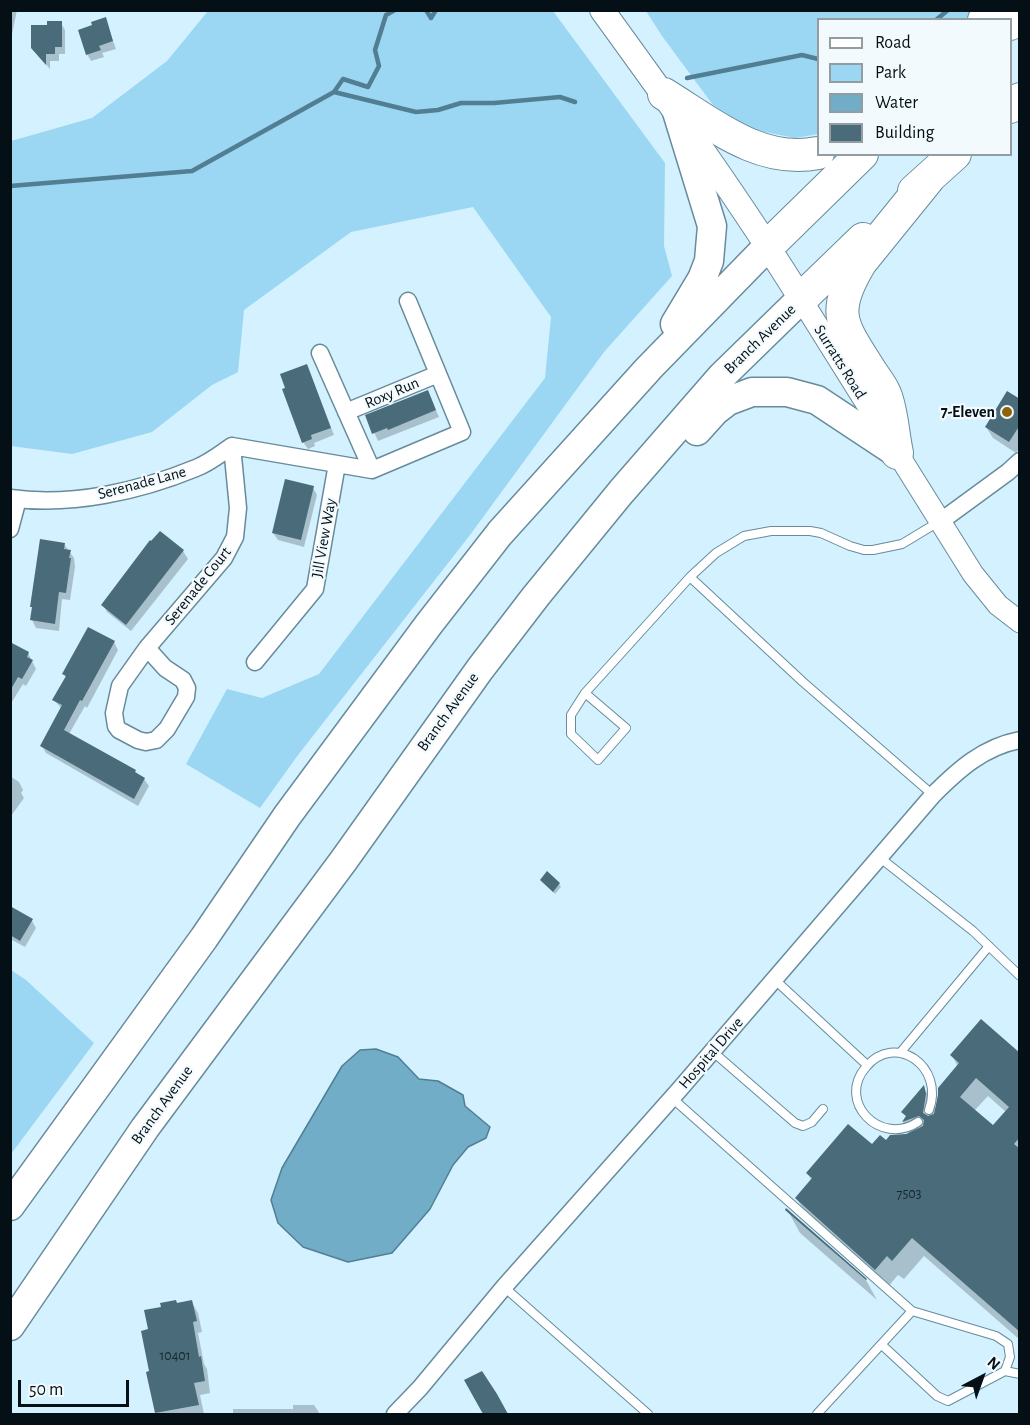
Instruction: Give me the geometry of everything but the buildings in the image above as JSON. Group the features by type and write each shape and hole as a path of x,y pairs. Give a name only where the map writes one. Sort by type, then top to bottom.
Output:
{"highway":[{"path":"671,103 762,150 784,156 817,153"},
{"path":"649,368 702,279 709,261 711,242 710,214 671,103"},
{"path":"10,1206 204,938 287,816 429,624 500,534 649,368 860,156"},
{"name":"Branch Avenue","path":"10,1326 145,1128 536,596 621,492 722,376 953,156"},
{"path":"897,453 885,394 846,333 842,319 842,307 852,277 861,262 929,178"},
{"path":"621,492 645,487 715,411 728,401 752,392 787,392 817,400 897,453"}],"main road":[{"name":"Surratts Road","path":"602,10 671,103 801,299"}],"street":[{"name":"Surratts Road","path":"801,299 974,574 998,605 1020,622"},
{"path":"232,446 372,470 462,432 408,301"},
{"path":"320,353 372,470"},
{"name":"Roxy Run","path":"346,412 438,374"},
{"name":"Serenade Lane","path":"14,498 43,501 115,493 198,467 232,446"},
{"name":"Serenade Court","path":"147,648 165,668 183,680 187,688 186,697 167,729 156,740 146,742 119,730 116,726 114,712 120,686 147,648 224,558 235,537 238,508 232,446"},
{"path":"940,521 1020,461"},
{"name":"Jill View Way","path":"255,662 315,589 337,464"},
{"path":"10,529 14,498"},
{"name":"Hospital Drive","path":"395,1414 420,1388 504,1287 672,1098 933,795 969,761 992,748 1020,740"}],"lane":[{"path":"585,693 626,728 598,760 571,734 571,715 585,693 690,577 724,548 744,536 754,533 810,531 821,533 850,546 873,550 902,544 940,521"},
{"path":"690,577 803,682 933,795"},
{"path":"879,857 973,931 1020,976"},
{"path":"900,1053 989,946"},
{"path":"774,979 867,1065"},
{"path":"712,1051 795,1123 803,1126 812,1122 823,1109"},
{"path":"918,1122 903,1129 892,1130 882,1128 864,1115 856,1095 857,1084 867,1065 876,1058 900,1053 919,1062 932,1079 933,1090 929,1110"},
{"path":"672,1098 912,1311 996,1336 1008,1344 1010,1357 1005,1371"},
{"path":"504,1287 648,1414"},
{"path":"817,1414 912,1311"},
{"path":"882,1345 937,1396 948,1401 1005,1371 1020,1374"}],"green space":[{"path":"208,11 553,11 665,163 664,246 672,276 604,352 470,535 298,755 260,808 186,764 227,689 262,698 319,674 545,378 551,317 473,207 351,232 244,310 238,372 212,385 152,432 72,454 11,446 11,141 92,118 167,61"},
{"path":"646,11 975,11 967,18 817,18 817,134 795,138 750,129 713,105"},
{"path":"11,970 26,980 94,1043 11,1154"}],"water":[{"path":"376,1049 398,1057 419,1079 438,1081 463,1095 465,1106 490,1127 486,1138 468,1147 453,1165 430,1209 392,1253 348,1262 303,1247 278,1223 271,1200 282,1168 342,1066 360,1050"}],"waterway":[{"path":"334,92 343,79 368,87 379,66 375,50 386,15 395,10"},
{"path":"426,10 431,18 436,10"},
{"path":"938,18 948,10"},
{"path":"687,78 802,55 817,59"},
{"path":"10,186 192,171 334,92 416,112 438,110 461,103 494,103 560,97 575,102"}],"place":[{"name":"7-Eleven","path":"1007,412"}]}
